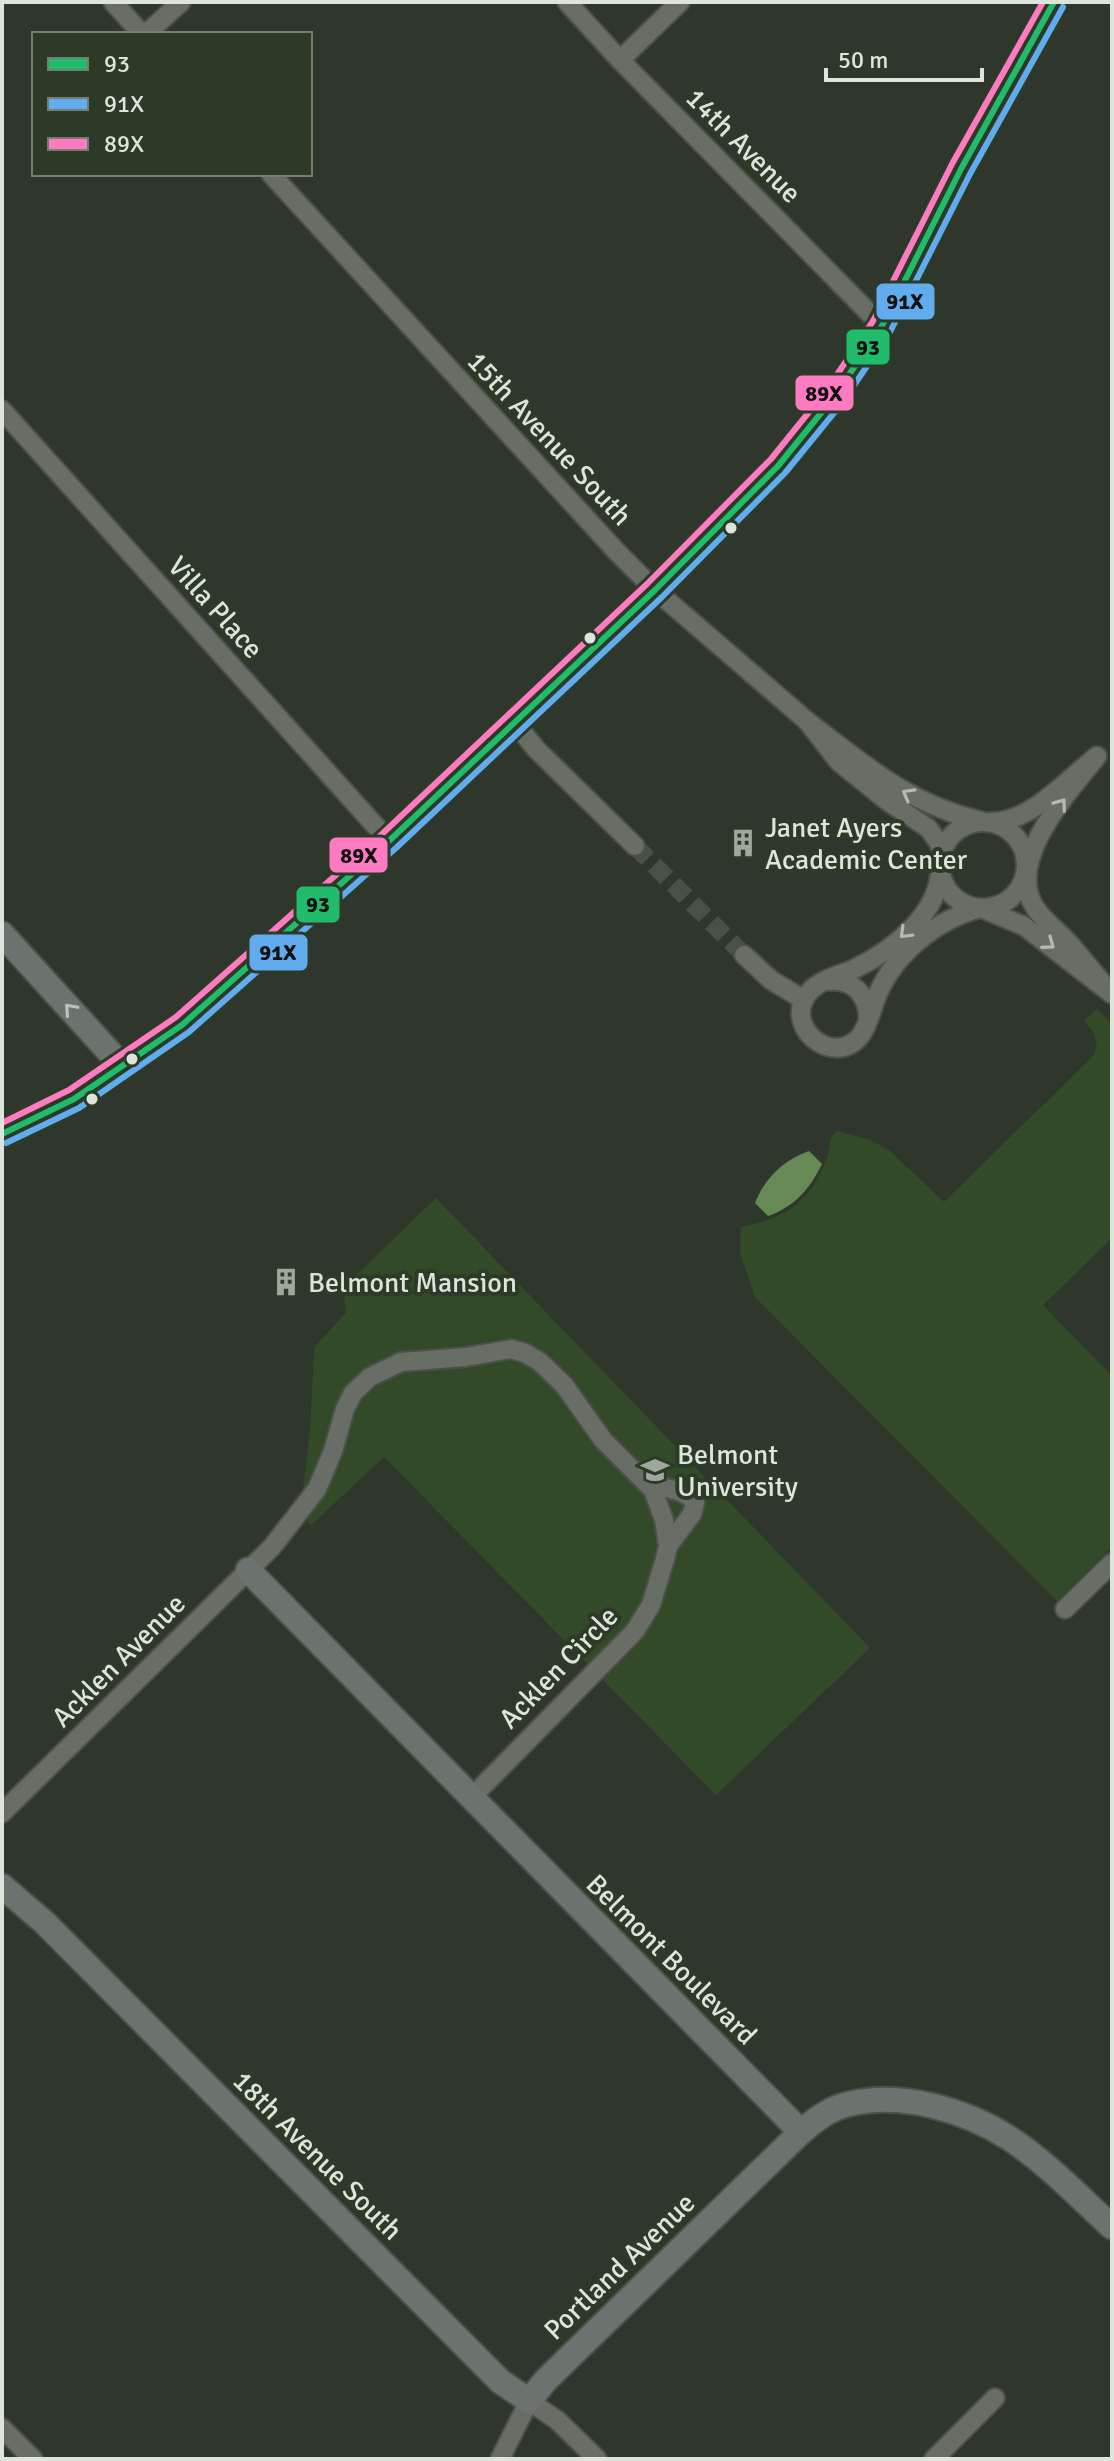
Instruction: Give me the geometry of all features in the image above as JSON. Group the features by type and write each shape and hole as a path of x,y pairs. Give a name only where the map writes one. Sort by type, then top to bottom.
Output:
{"street":[{"path":"113,2 142,32"},
{"path":"146,32 181,2"},
{"name":"14th Avenue","path":"567,2 620,60 882,326"},
{"path":"620,60 680,2"},
{"path":"2,1134 74,1099 182,1025 389,841 515,723 655,590 778,466 834,397 882,326 961,169 1054,2"},
{"name":"15th Avenue South","path":"273,176 655,590 807,721 879,776 916,799 958,816 986,822"},
{"name":"Villa Place","path":"2,410 389,841"},
{"name":"15th Avenue South","path":"807,721 839,762 886,800 928,828 936,838 941,860"},
{"path":"515,723 536,749 635,846"},
{"path":"1097,756 1046,825 1019,889 996,906 981,908 941,923 901,960 879,990 866,1027 850,1044 832,1048 811,1038 801,1019 804,1000 810,991 876,958 911,928 937,890 946,842 958,829 986,822 1009,821 1030,811 1112,742"},
{"path":"986,822 1007,829 1020,841 1026,860 1026,886 1036,909 1112,994"},
{"path":"941,860 949,892 964,903 1024,926 1112,994"},
{"path":"2,934 123,1067"},
{"path":"744,955 771,980 804,1000"},
{"path":"821,983 843,981 860,992 868,1007 866,1027"},
{"name":"Acklen Circle","path":"272,1547 317,1489 353,1393 383,1369 412,1359 466,1357 505,1349 532,1356 559,1378 603,1440 648,1484 660,1506 668,1546 654,1596 635,1631 471,1798"},
{"path":"648,1484 690,1496 695,1503 692,1514 668,1546"},
{"name":"Acklen Avenue","path":"2,1813 272,1547"},
{"path":"1065,1609 1112,1563"},
{"name":"Belmont Boulevard","path":"248,1570 801,2132"},
{"name":"18th Avenue South","path":"2,1886 45,1923 500,2381 557,2420 597,2459"},
{"path":"801,2132 834,2109 862,2102 919,2104 954,2113 975,2120 1011,2140 1112,2227"},
{"name":"Portland Avenue","path":"500,2459 529,2401 557,2369 801,2132"},
{"path":"934,2459 995,2398"},
{"path":"2,2428 33,2459"}],"shaded area":[{"path":"1097,1009 1112,1024 1112,1238 1043,1305 1112,1376 1112,1547 1057,1601 755,1297 740,1253 741,1227 783,1213 804,1198 819,1175 836,1131 868,1139 889,1150 944,1202 1093,1056 1095,1037 1084,1021"},
{"path":"809,1151 822,1164 812,1181 793,1202 768,1216 755,1203 764,1186 783,1165"},
{"path":"436,1198 870,1648 716,1795 384,1457 311,1525 300,1512 310,1433 314,1347 346,1313 343,1288"}],"tunnel":[{"path":"635,846 744,955"}],"transit line":[{"name":"89X","path":"2,1123 69,1090 176,1017 382,834 648,583 771,459 826,391 873,321 952,164 1043,2"},
{"name":"93","path":"2,1134 74,1099 182,1025 389,841 655,590 778,466 834,397 882,326 961,169 1054,2"},
{"name":"91X","path":"6,1143 79,1108 189,1032 396,848 662,597 785,473 842,403 890,332 970,174 1063,7"}],"place":[{"name":"Janet Ayers Academic Center","path":"743,843"},
{"name":"Belmont Mansion","path":"286,1282"},
{"name":"Belmont University","path":"655,1470"}]}
